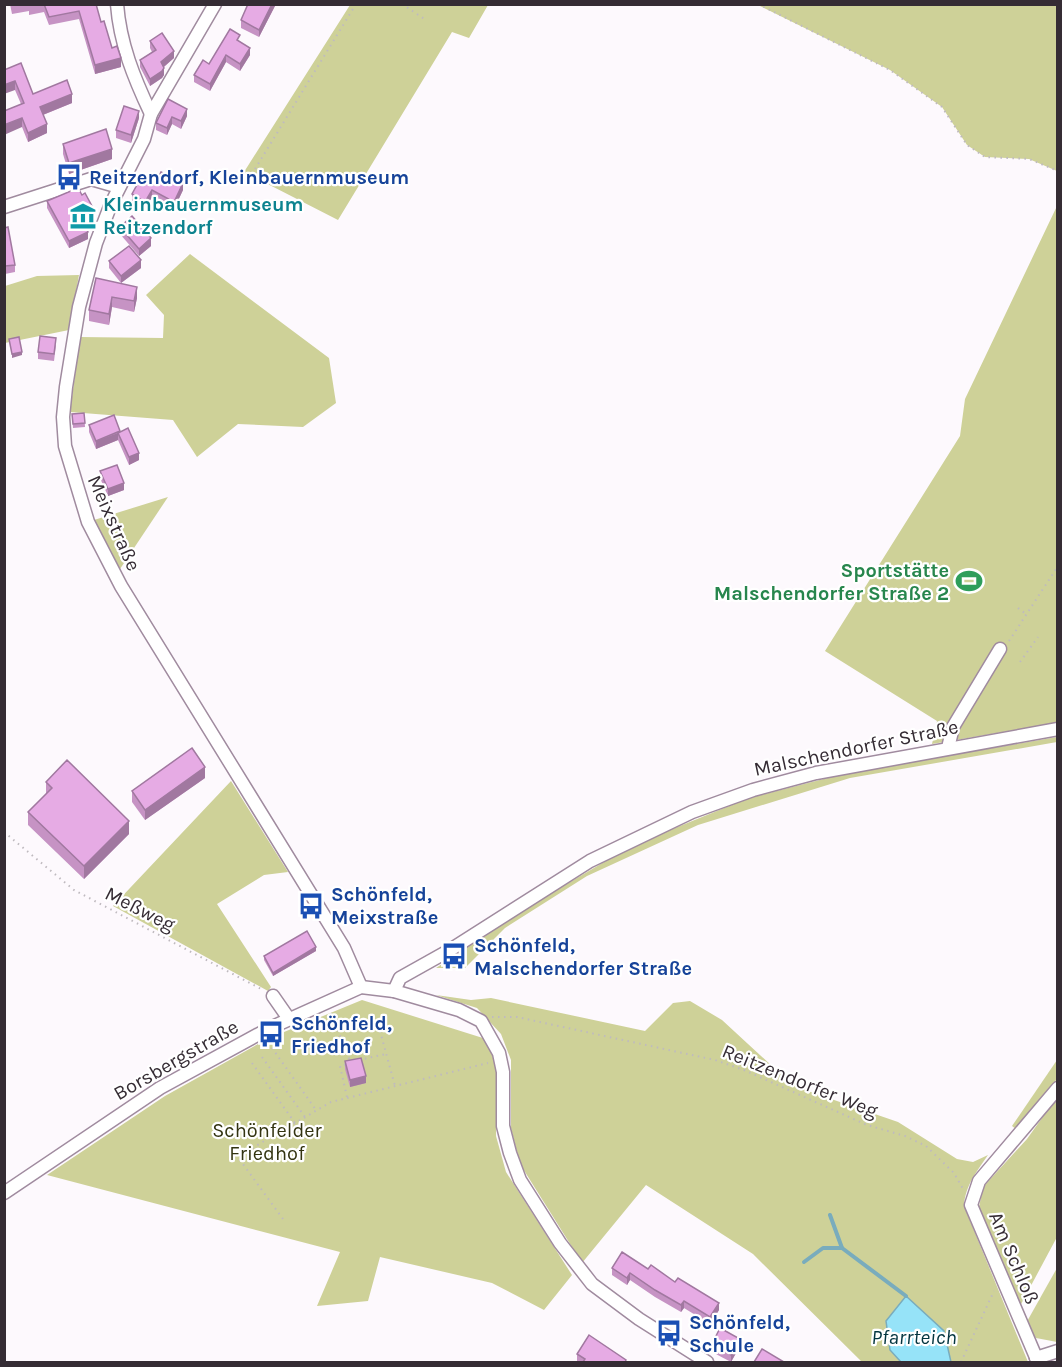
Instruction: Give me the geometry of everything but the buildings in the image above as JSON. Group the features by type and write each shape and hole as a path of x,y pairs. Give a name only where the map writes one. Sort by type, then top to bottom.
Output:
{"street":[{"path":"117,4 119,27 132,76 151,114"},
{"name":"Meixstraße","path":"215,4 151,114 144,140 119,187 90,259 66,387 63,427 72,475 88,522 121,586 344,948 361,987"},
{"path":"4,207 90,179 119,187"},
{"path":"948,748 953,727 1000,649"},
{"name":"Malschendorfer Straße","path":"393,991 400,978 450,950 590,861 692,812 753,790 816,773 1058,729"},
{"path":"361,987 393,991 459,1010 481,1020 493,1038 501,1061 503,1126 510,1153 520,1180 565,1250 592,1284 609,1298 707,1362"},
{"name":"Borsbergstraße","path":"4,1193 160,1088 289,1019 361,987"},
{"path":"273,996 289,1019"},
{"name":"Am Schloß","path":"1037,1360 971,1205 979,1181 1058,1088"},
{"path":"1037,1360 1058,1351"}],"path":[{"path":"255,169 356,4"},
{"path":"402,4 426,20"},
{"path":"758,4 890,70 942,107 967,145 985,157 1029,159 1058,171"},
{"path":"1000,649 1058,566"},
{"path":"1018,608 1026,614"},
{"path":"1020,662 1038,637"},
{"name":"Meßweg","path":"4,832 74,890 273,996"},
{"path":"327,1002 351,1063"},
{"name":"Reitzendorfer Weg","path":"481,1020 498,1016 517,1017 715,1060 744,1070 867,1125 905,1136 926,1146 954,1173 971,1205"},
{"path":"380,1031 395,1086"},
{"path":"272,1048 316,1110"},
{"path":"347,1098 340,1066 386,1053"},
{"path":"262,1057 305,1117"},
{"path":"283,1219 240,1160 254,1147 331,1102 501,1061"},
{"path":"252,1063 295,1123"},
{"path":"961,1362 1000,1277"}],"green space":[{"path":"350,5 488,5 469,38 452,32 338,220 244,172"},
{"path":"758,5 1057,5 1057,171 1029,159 985,157 967,145 942,107 890,70"},
{"name":"Sportstätte Malschendorfer Straße 2","path":"1057,206 1057,723 932,744 937,721 825,651 960,436 965,399"},
{"path":"190,254 329,358 336,403 303,427 238,424 197,457 173,420 70,412 80,337 163,338 164,315 146,295"},
{"path":"79,275 69,330 5,343 5,286 37,276"},
{"path":"168,497 120,569 94,520"},
{"path":"1057,737 1057,742 850,778 698,825 587,876 505,928 465,968 436,968 526,908 633,845 749,798 851,772"},
{"path":"231,781 288,872 264,875 217,904 271,987 268,991 113,906"},
{"path":"436,995 471,1000 491,998 645,1031 673,1003 690,1001 722,1020 785,1078 808,1091 898,1122 957,1159 973,1162 988,1155 969,1185 964,1206 1028,1362 951,1362 944,1331 890,1350 901,1362 862,1362 753,1254 646,1185 582,1263 520,1164 511,1128 511,1060 501,1034 477,1008"},
{"name":"Schönfelder Friedhof","path":"362,1000 486,1039 496,1066 496,1136 506,1172 572,1275 544,1310 492,1283 380,1257 368,1301 317,1306 340,1252 47,1175 165,1096 267,1039"},
{"path":"1057,1060 1057,1079 1016,1129 1012,1126"},
{"path":"1057,1097 1057,1237 1019,1308 984,1230 979,1207 983,1187 1027,1139"},
{"path":"1057,1268 1057,1342 1036,1338 1025,1325"}],"water":[{"name":"Pfarrteich","path":"906,1296 944,1331 951,1362 901,1362 890,1350 886,1321"}],"waterway":[{"path":"830,1215 842,1248 906,1296"},
{"path":"804,1262 823,1248 842,1248"}],"place":[{"name":"Reitzendorf, Kleinbauernmuseum","path":"69,177"},
{"name":"Kleinbauernmuseum Reitzendorf","path":"83,216"},
{"name":"Sportstätte Malschendorfer Straße 2","path":"969,581"},
{"name":"Schönfeld, Meixstraße","path":"311,906"},
{"name":"Schönfeld, Malschendorfer Straße","path":"454,956"},
{"name":"Schönfeld, Friedhof","path":"271,1034"},
{"name":"Schönfeld, Schule","path":"669,1333"}]}
